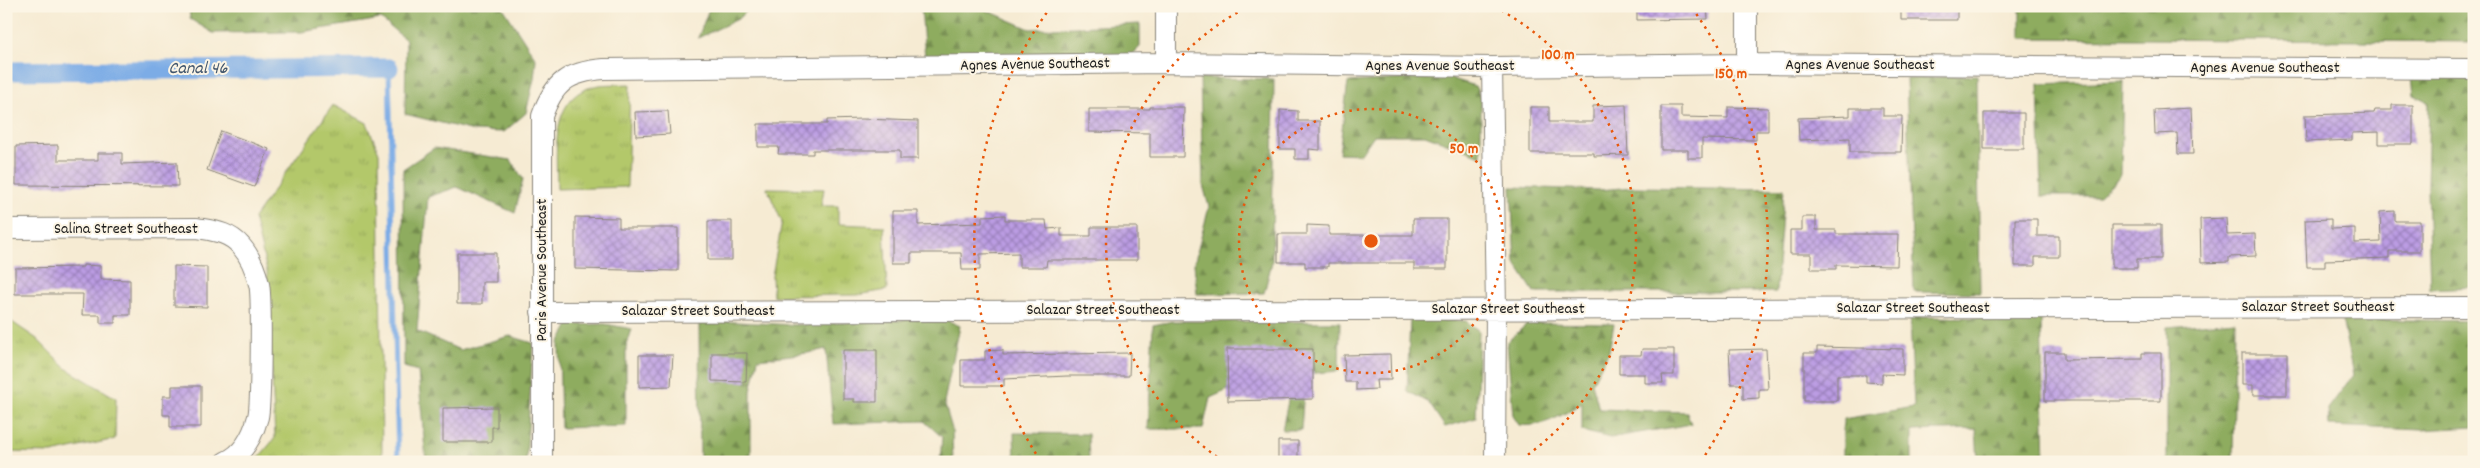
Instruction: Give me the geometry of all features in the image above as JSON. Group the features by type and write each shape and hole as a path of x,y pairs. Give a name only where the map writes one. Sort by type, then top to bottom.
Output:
{"street":[{"path":"1166,6 1166,63"},
{"path":"1747,6 1747,64"},
{"name":"Agnes Avenue Southeast","path":"560,83 581,71 604,69 1166,63 1492,67 1747,64 2474,69"},
{"path":"1492,67 1496,309 1495,462"},
{"name":"Paris Avenue Southeast","path":"542,462 542,116 550,95 560,83"},
{"name":"Salina Street Southeast","path":"6,228 197,228 222,232 241,246 251,263 260,286 258,416 248,442 234,459 225,462"},
{"name":"Salazar Street Southeast","path":"541,312 2474,307"}],"green space":[{"path":"189,6 502,6 536,59 534,79 526,113 504,132 474,131 405,114 406,40 381,19 302,32 213,33 190,19"},
{"path":"710,6 751,6 738,19 698,38"},
{"path":"921,6 977,6 1030,29 1140,24 1140,47 1130,57 925,58"},
{"path":"2020,6 2474,6 2474,42 2020,38"},
{"path":"2474,74 2474,287 2430,289 2427,188 2429,102 2414,95 2412,76"},
{"path":"1977,75 1980,293 1914,292 1906,79"},
{"path":"1447,77 1475,86 1481,98 1481,156 1425,135 1374,135 1361,154 1339,153 1348,82"},
{"path":"1200,78 1274,79 1272,262 1264,293 1197,294 1194,264 1209,207 1203,185"},
{"path":"2123,81 2121,175 2099,196 2041,196 2038,84"},
{"path":"630,84 627,187 557,189 558,130 568,104 577,94 591,87"},
{"path":"333,105 367,123 379,153 382,462 255,462 275,438 267,271 254,218"},
{"path":"434,148 511,160 523,179 515,213 457,187 428,197 417,331 460,350 510,336 533,343 526,462 426,462 418,371 404,367 403,169"},
{"path":"1511,187 1599,190 1634,187 1784,189 1776,292 1534,292 1515,263"},
{"path":"767,188 824,189 821,206 838,206 838,224 884,226 887,290 858,295 773,296 772,276 782,222"},
{"path":"1910,317 2041,318 2045,462 1978,462 1976,429 1912,431 1912,462 1843,462 1843,419 1914,407"},
{"path":"6,318 37,339 67,369 116,398 115,439 52,453 7,452"},
{"path":"942,318 960,326 944,402 952,429 953,462 940,462 942,437 924,421 833,424 826,349 758,359 751,391 751,462 700,462 699,320 794,325"},
{"path":"2342,319 2474,321 2474,427 2421,430 2329,426 2328,409 2353,375"},
{"path":"1410,320 1466,321 1479,331 1476,418 1445,427 1428,402 1407,391"},
{"path":"1173,321 1340,322 1339,371 1305,374 1301,430 1282,430 1292,382 1264,374 1210,398 1203,429 1148,429 1153,325"},
{"path":"2235,321 2233,462 2167,462 2167,327"},
{"path":"1528,323 1614,324 1609,351 1592,383 1599,409 1687,412 1691,424 1610,438 1582,431 1582,403 1544,423 1519,425 1513,416 1507,342"},
{"path":"605,324 632,329 626,348 626,426 561,428 559,343 569,325"},
{"path":"1014,433 1088,434 1089,462 1015,462"}],"building":[{"path":"1637,6 1707,6 1708,19 1637,20"},
{"path":"1901,6 1957,6 1957,20 1901,20"},
{"path":"1626,105 1628,155 1594,156 1594,153 1530,153 1530,107 1549,107 1549,122 1593,122 1593,106"},
{"path":"2392,105 2413,105 2413,144 2379,144 2379,132 2352,133 2352,140 2306,142 2305,115 2374,113 2375,110 2392,110"},
{"path":"1661,106 1681,106 1681,117 1728,118 1728,107 1768,108 1768,131 1756,131 1756,140 1702,139 1702,158 1688,158 1688,150 1661,150"},
{"path":"1150,107 1184,107 1183,157 1150,157 1150,133 1089,132 1089,109 1150,109"},
{"path":"1850,108 1883,108 1883,116 1902,116 1901,152 1850,152 1850,138 1799,140 1798,118 1850,116"},
{"path":"2191,108 2193,154 2178,154 2177,133 2155,134 2154,110"},
{"path":"1280,110 1298,111 1298,121 1320,121 1320,150 1309,149 1309,159 1295,159 1295,149 1280,149"},
{"path":"668,111 670,134 636,136 635,112"},
{"path":"1984,113 2024,113 2024,149 1984,149"},
{"path":"827,120 918,121 918,159 900,159 900,150 813,150 813,154 778,154 779,147 758,147 758,124 827,124"},
{"path":"221,131 269,149 254,187 207,170"},
{"path":"58,145 58,160 98,160 98,153 122,153 122,164 177,162 178,186 16,185 16,146"},
{"path":"893,211 918,211 918,225 982,223 982,216 1005,215 1005,220 1046,220 1047,229 1061,228 1061,236 1091,236 1091,227 1137,227 1137,260 1047,260 1046,267 1019,267 1019,253 980,254 980,270 962,270 961,253 911,253 911,263 893,263"},
{"path":"2395,211 2395,221 2420,221 2420,251 2389,251 2389,258 2325,260 2325,267 2307,267 2305,220 2331,219 2331,229 2355,228 2355,243 2381,242 2380,212"},
{"path":"575,217 619,218 619,228 678,228 678,271 575,269"},
{"path":"1802,217 1816,217 1816,230 1836,230 1836,234 1898,234 1897,266 1836,265 1836,269 1811,269 1811,254 1790,254 1790,230 1802,230"},
{"path":"2226,218 2227,235 2255,234 2256,256 2229,257 2229,262 2201,263 2200,219"},
{"path":"1413,219 1447,219 1447,269 1414,269 1414,263 1328,263 1328,267 1305,267 1305,262 1278,262 1278,234 1307,234 1307,225 1329,226 1329,235 1413,235"},
{"path":"2015,219 2037,219 2037,236 2059,236 2059,257 2035,257 2035,266 2015,266"},
{"path":"708,221 732,221 732,260 708,260"},
{"path":"2112,225 2161,225 2161,259 2137,259 2137,268 2112,268"},
{"path":"457,253 496,253 496,282 482,282 482,304 457,304"},
{"path":"83,265 101,266 101,279 130,280 130,315 115,315 115,323 100,323 100,315 82,315 83,294 15,294 15,268 83,267"},
{"path":"174,266 207,267 207,307 174,306"},
{"path":"1817,347 1903,349 1903,375 1882,374 1882,383 1866,382 1866,375 1837,375 1837,401 1804,401 1804,353 1817,353"},
{"path":"1227,349 1313,349 1313,399 1228,401"},
{"path":"1642,349 1674,349 1674,375 1662,375 1663,383 1645,383 1645,374 1619,374 1619,355 1641,355"},
{"path":"1766,349 1768,389 1759,389 1759,398 1743,399 1743,384 1731,384 1729,350"},
{"path":"843,350 877,350 877,402 854,402 854,399 843,399"},
{"path":"1003,350 1003,355 1130,353 1129,376 1004,379 1004,386 961,386 961,360 985,360 985,351"},
{"path":"2045,352 2064,352 2064,360 2142,359 2142,353 2161,353 2161,401 2045,401"},
{"path":"712,353 747,353 746,382 712,381"},
{"path":"2242,353 2287,353 2287,395 2253,395 2253,385 2242,385"},
{"path":"1390,354 1391,380 1376,380 1377,389 1356,390 1356,382 1345,382 1344,355"},
{"path":"639,355 673,355 671,386 639,387"},
{"path":"172,386 201,386 201,427 170,427 170,415 163,415 163,396 172,396"},
{"path":"497,407 497,427 492,427 492,442 443,442 443,408"},
{"path":"1278,441 1298,441 1298,462 1278,462"}],"waterway":[{"path":"389,68 398,462"},
{"name":"Canal 46","path":"6,71 389,68"}]}
